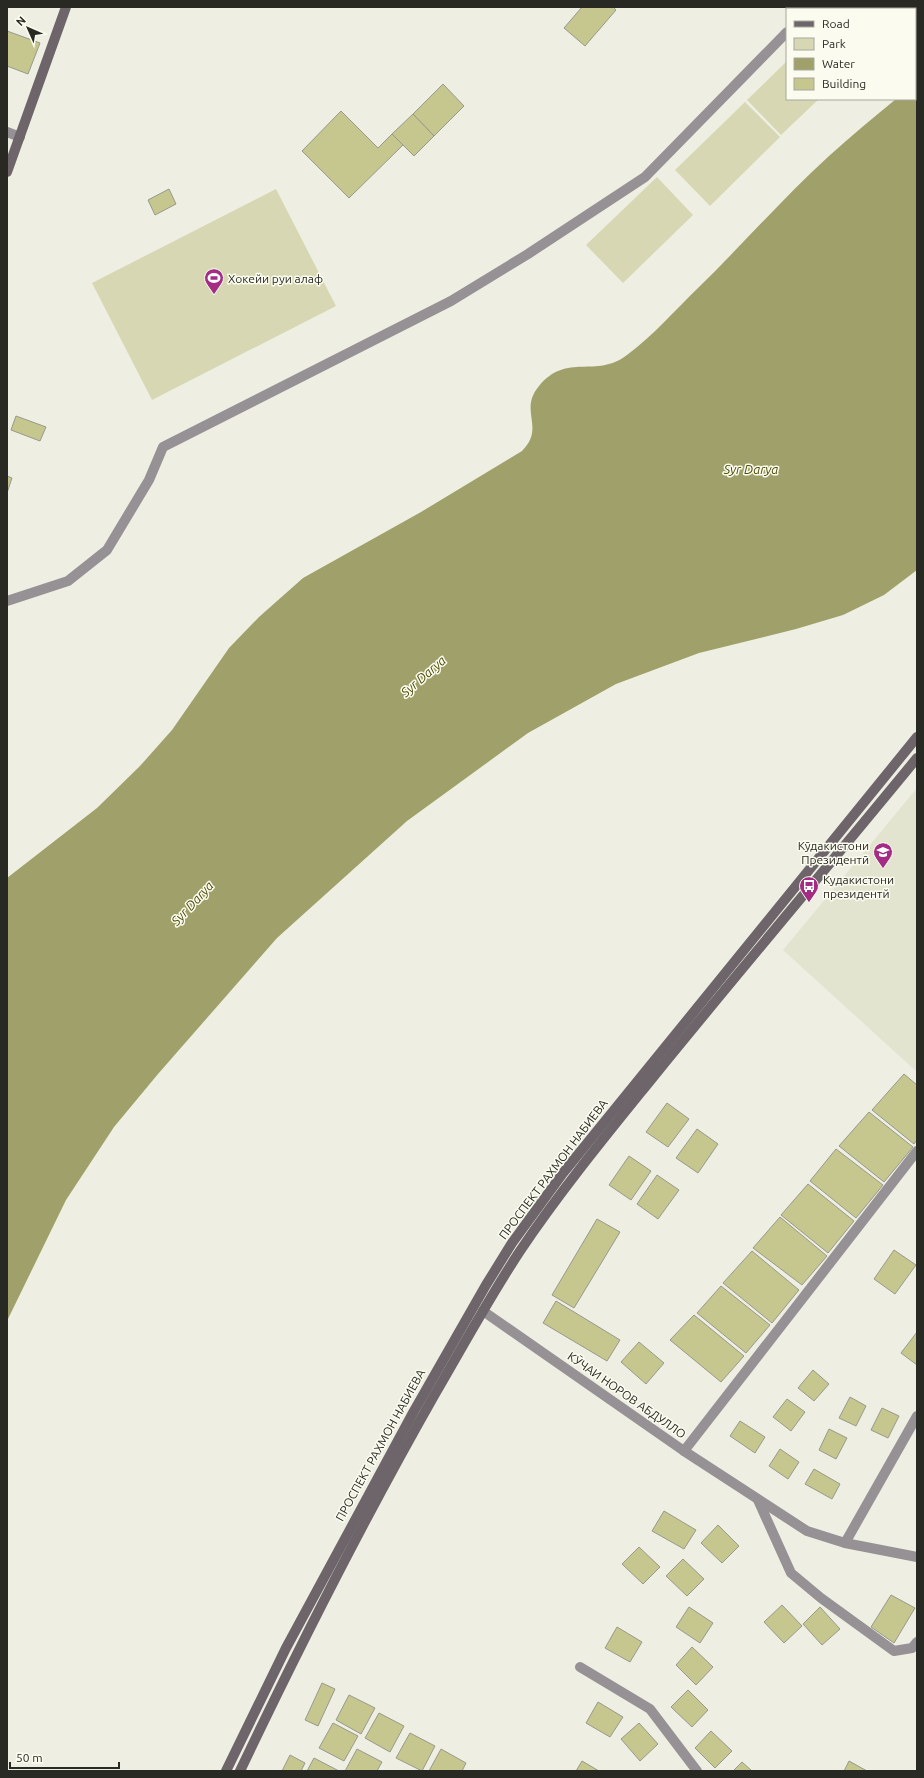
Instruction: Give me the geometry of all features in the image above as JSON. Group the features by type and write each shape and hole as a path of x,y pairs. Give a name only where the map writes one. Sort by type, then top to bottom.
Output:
{"main road":[{"path":"7,172 66,7"},
{"name":"ПРОСПЕКТ РАХМОН НАБИЕВА","path":"226,1771 286,1648 352,1523 477,1299 512,1244 578,1155 917,737"},
{"name":"ПРОСПЕКТ РАХМОН НАБИЕВА","path":"240,1771 312,1622 395,1466 484,1310 520,1251 572,1177 706,1012 810,889 917,758"}],"street":[{"path":"7,601 68,581 107,550 149,480 162,447 451,301 528,254 645,177 786,33"},
{"path":"7,132 20,137"},
{"path":"684,1451 917,1152"},
{"name":"КӮЧАИ НОРОВ АБДУЛЛО","path":"484,1310 684,1451 807,1531 845,1543 917,1556"},
{"path":"845,1543 917,1416"},
{"path":"758,1500 791,1573 821,1598 894,1651 912,1648 917,1642"},
{"path":"580,1667 650,1709 697,1771"}],"shaded area":[{"name":"Кӯдакистони Президентӣ","path":"917,788 917,1072 783,950"}],"green space":[{"path":"786,62 786,100 818,100 781,135 747,100"},
{"path":"745,102 780,137 710,206 675,170"},
{"path":"657,177 693,215 623,283 586,245"},
{"name":"Хокейи руи алаф","path":"276,189 336,306 152,400 92,283"}],"water":[{"name":"Syr Darya","path":"917,82 917,570 884,595 843,615 796,629 699,653 616,684 528,733 407,821 277,938 158,1074 114,1127 66,1200 7,1321 7,878 97,808 140,766 172,730 229,648 259,617 303,578 421,512 522,451 529,442 532,434 531,403 533,395 539,386 550,376 560,370 604,365 615,362 637,348 812,172 837,149 895,100 916,100"}],"building":[{"path":"582,7 613,7 616,10 585,46 564,28"},
{"path":"7,31 40,43 28,74 7,66"},
{"path":"443,84 464,106 434,136 413,114"},
{"path":"341,111 378,148 392,134 403,145 349,198 302,151"},
{"path":"413,114 434,136 414,156 392,134"},
{"path":"169,189 176,204 155,215 148,200"},
{"path":"16,416 46,427 40,441 11,430"},
{"path":"7,476 12,478 7,493"},
{"path":"904,1074 917,1085 917,1140 914,1144 872,1110"},
{"path":"667,1103 689,1119 668,1147 646,1132"},
{"path":"869,1112 913,1147 884,1182 839,1146"},
{"path":"697,1129 718,1144 698,1173 676,1158"},
{"path":"836,1149 883,1185 856,1218 810,1181"},
{"path":"629,1156 651,1171 631,1200 609,1185"},
{"path":"657,1175 679,1190 658,1219 637,1204"},
{"path":"808,1184 854,1221 828,1253 781,1215"},
{"path":"780,1217 827,1256 802,1285 753,1248"},
{"path":"597,1219 620,1232 574,1308 552,1295"},
{"path":"894,1250 916,1265 895,1294 874,1279"},
{"path":"752,1251 799,1290 772,1323 723,1283"},
{"path":"721,1286 770,1325 746,1353 697,1313"},
{"path":"556,1301 620,1340 607,1361 543,1323"},
{"path":"694,1315 744,1356 721,1382 670,1340"},
{"path":"917,1332 917,1365 901,1353"},
{"path":"639,1342 664,1363 646,1384 621,1362"},
{"path":"813,1370 829,1384 814,1401 798,1388"},
{"path":"850,1397 866,1406 856,1426 839,1418"},
{"path":"787,1399 805,1412 791,1431 773,1417"},
{"path":"882,1408 899,1416 888,1438 871,1430"},
{"path":"740,1421 765,1437 755,1453 730,1436"},
{"path":"829,1429 847,1438 836,1459 819,1450"},
{"path":"780,1449 799,1462 788,1479 769,1466"},
{"path":"814,1469 840,1484 832,1499 805,1484"},
{"path":"664,1511 696,1530 684,1549 652,1531"},
{"path":"718,1525 739,1546 722,1563 701,1543"},
{"path":"639,1547 660,1567 643,1584 622,1564"},
{"path":"683,1559 704,1579 687,1596 666,1576"},
{"path":"891,1595 915,1608 894,1643 871,1627"},
{"path":"782,1605 802,1626 784,1643 764,1622"},
{"path":"689,1607 713,1623 700,1643 676,1627"},
{"path":"820,1607 840,1629 822,1645 803,1624"},
{"path":"617,1627 642,1642 630,1662 605,1648"},
{"path":"692,1647 713,1667 696,1685 676,1665"},
{"path":"322,1683 335,1689 318,1726 305,1720"},
{"path":"688,1690 708,1710 692,1727 671,1707"},
{"path":"349,1695 375,1708 361,1734 336,1720"},
{"path":"598,1702 623,1717 610,1737 586,1723"},
{"path":"379,1713 404,1726 390,1752 365,1738"},
{"path":"333,1723 358,1736 344,1761 319,1748"},
{"path":"639,1723 658,1744 640,1761 621,1739"},
{"path":"711,1731 732,1751 715,1768 695,1748"},
{"path":"410,1733 435,1746 422,1771 396,1758"},
{"path":"357,1749 382,1762 377,1771 345,1771"},
{"path":"441,1749 466,1763 462,1771 429,1771"},
{"path":"290,1755 305,1763 301,1771 282,1771"},
{"path":"314,1758 339,1771 307,1771"},
{"path":"582,1761 599,1771 576,1771"},
{"path":"849,1761 867,1771 844,1771"},
{"path":"742,1762 752,1771 733,1771"}],"place":[{"name":"Хокейи руи алаф","path":"214,295"},
{"name":"Кӯдакистони Президентӣ","path":"883,869"},
{"name":"Кудакистони президентй","path":"809,903"}]}
